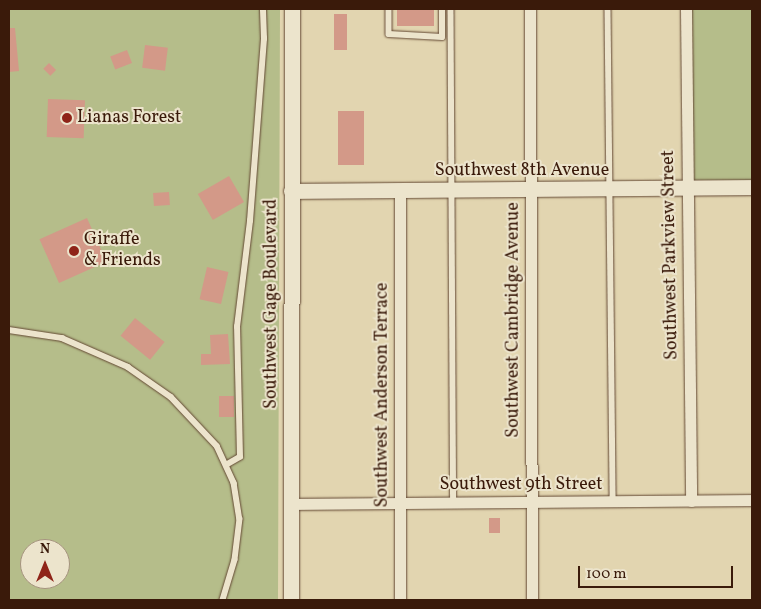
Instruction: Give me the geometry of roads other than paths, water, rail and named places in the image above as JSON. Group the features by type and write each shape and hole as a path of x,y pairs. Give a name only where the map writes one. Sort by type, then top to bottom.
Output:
{"main road":[{"name":"Southwest Gage Boulevard","path":"291,600 292,9"},
{"name":"Southwest 8th Avenue","path":"291,191 752,187"}],"street":[{"name":"Southwest Cambridge Avenue","path":"530,9 532,600"},
{"name":"Southwest Parkview Street","path":"686,9 691,501"},
{"name":"Southwest Anderson Terrace","path":"400,190 400,600"},
{"name":"Southwest 9th Street","path":"291,504 752,500"}],"lane":[{"path":"226,465 240,457 237,327 250,221 264,39 263,9"},
{"path":"389,9 389,34 442,37 442,9"},
{"path":"451,9 454,503"},
{"path":"608,9 613,502"},
{"path":"9,330 62,338 132,369 170,397 195,420 217,446 234,483 240,519 235,560 223,600"}],"place":[{"name":"Lianas Forest","path":"67,118"},
{"name":"Giraffe & Friends","path":"74,251"}]}
